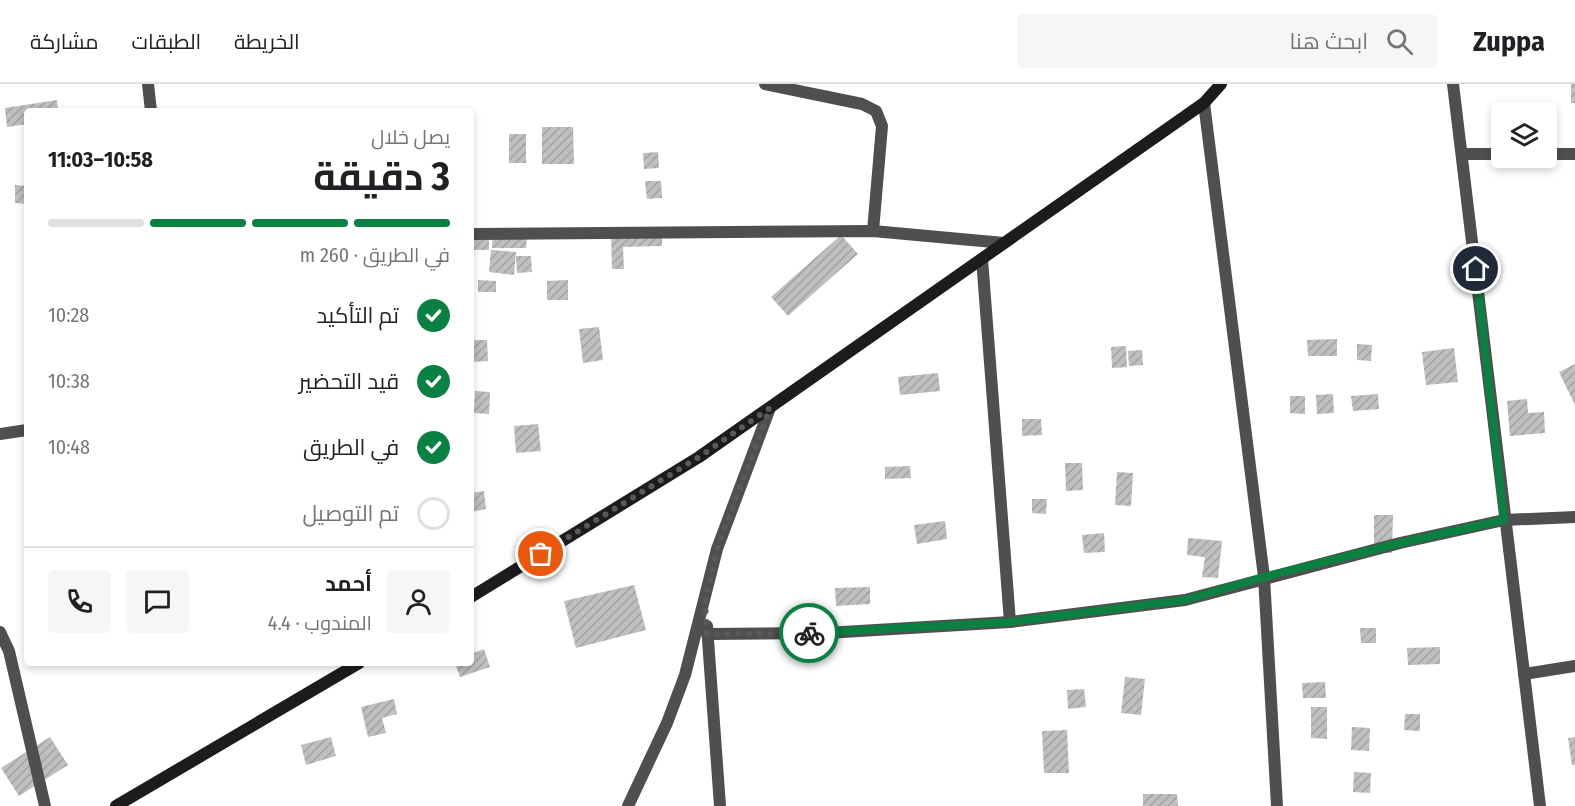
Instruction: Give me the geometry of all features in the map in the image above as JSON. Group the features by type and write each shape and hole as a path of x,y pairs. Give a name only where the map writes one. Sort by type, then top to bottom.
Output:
{"street":[{"path":"148,84 151,108"},
{"path":"765,84 862,104 876,111 882,126 873,231"},
{"path":"477,588 699,457 1204,103 1221,84"},
{"path":"1453,84 1540,806"},
{"path":"1204,103 1264,577 1276,806"},
{"path":"1463,154 1491,154"},
{"path":"1557,154 1575,154"},
{"path":"474,234 873,231 1004,243"},
{"path":"982,259 1010,622"},
{"path":"628,806 667,723 685,675 717,549 770,408"},
{"path":"0,434 24,430"},
{"path":"707,634 826,633 1010,622 1185,600 1264,577 1504,520 1575,517"},
{"path":"705,601 720,806"},
{"path":"0,632 9,651 45,806"},
{"path":"116,806 354,666"},
{"path":"1524,674 1575,666"}],"building":[{"path":"1571,84 1575,84 1575,103 1571,103"},
{"path":"57,100 58,108 24,108 24,124 7,127 5,108"},
{"path":"542,127 573,127 574,164 542,164"},
{"path":"509,134 526,134 526,163 509,163"},
{"path":"658,152 659,168 644,169 643,153"},
{"path":"645,181 661,181 662,198 647,199"},
{"path":"15,185 24,186 24,204 15,203"},
{"path":"474,232 489,232 489,250 474,250"},
{"path":"493,233 527,233 526,248 492,248"},
{"path":"662,234 662,246 623,247 624,269 612,269 611,235"},
{"path":"841,235 858,254 788,316 771,297"},
{"path":"491,250 516,252 514,275 489,272"},
{"path":"516,256 531,256 532,272 517,273"},
{"path":"478,280 496,281 496,292 478,292"},
{"path":"568,280 568,300 547,300 547,281"},
{"path":"599,327 603,360 583,363 579,329"},
{"path":"1337,339 1337,356 1308,356 1307,340"},
{"path":"474,340 487,340 488,361 474,362"},
{"path":"1357,344 1372,345 1371,361 1357,360"},
{"path":"1126,346 1127,367 1112,368 1111,347"},
{"path":"1454,348 1458,382 1426,385 1422,352"},
{"path":"1142,350 1143,365 1129,366 1128,351"},
{"path":"1575,364 1575,405 1559,372"},
{"path":"938,373 940,391 900,395 898,377"},
{"path":"475,391 490,392 489,414 474,413"},
{"path":"1333,394 1334,413 1317,414 1316,395"},
{"path":"1378,394 1379,409 1353,411 1351,396"},
{"path":"1290,396 1305,396 1305,414 1290,413"},
{"path":"1527,399 1528,413 1544,412 1545,433 1510,436 1507,401"},
{"path":"1022,419 1041,419 1042,435 1022,436"},
{"path":"538,424 541,451 516,453 514,426"},
{"path":"1065,463 1082,463 1083,490 1066,491"},
{"path":"910,466 911,478 885,479 885,467"},
{"path":"1117,472 1133,473 1131,506 1115,505"},
{"path":"484,491 486,509 474,511 474,493"},
{"path":"1032,499 1047,499 1046,514 1032,513"},
{"path":"1374,515 1393,515 1392,553 1374,553"},
{"path":"945,521 947,539 917,544 914,525"},
{"path":"1104,533 1105,552 1084,553 1082,535"},
{"path":"1188,538 1222,541 1218,578 1202,577 1205,557 1187,555"},
{"path":"634,585 646,630 576,648 564,601"},
{"path":"870,587 870,604 836,606 835,588"},
{"path":"1360,628 1376,628 1376,643 1361,643"},
{"path":"1440,647 1440,664 1408,665 1407,648"},
{"path":"484,649 490,667 460,677 456,666 474,666 474,653"},
{"path":"1125,677 1145,679 1141,715 1121,713"},
{"path":"1325,682 1326,698 1303,698 1302,683"},
{"path":"1084,689 1086,707 1068,709 1067,690"},
{"path":"394,699 397,714 382,718 386,733 368,737 361,707"},
{"path":"1311,707 1327,707 1327,739 1311,738"},
{"path":"1405,714 1420,714 1420,731 1404,730"},
{"path":"1352,727 1370,728 1369,751 1351,750"},
{"path":"1067,730 1069,773 1044,773 1042,731"},
{"path":"50,737 68,765 19,796 1,768"},
{"path":"331,737 336,756 306,765 301,745"},
{"path":"1575,737 1575,765 1572,765 1568,738"},
{"path":"1354,772 1371,773 1370,793 1353,792"},
{"path":"1143,794 1177,794 1178,806 1143,806"}],"way so far":[{"path":"541,554 699,457 770,408 717,549 705,601 707,634 809,633"}],"route":[{"path":"809,633 1010,622 1185,600 1264,577 1504,520 1476,269"}]}
